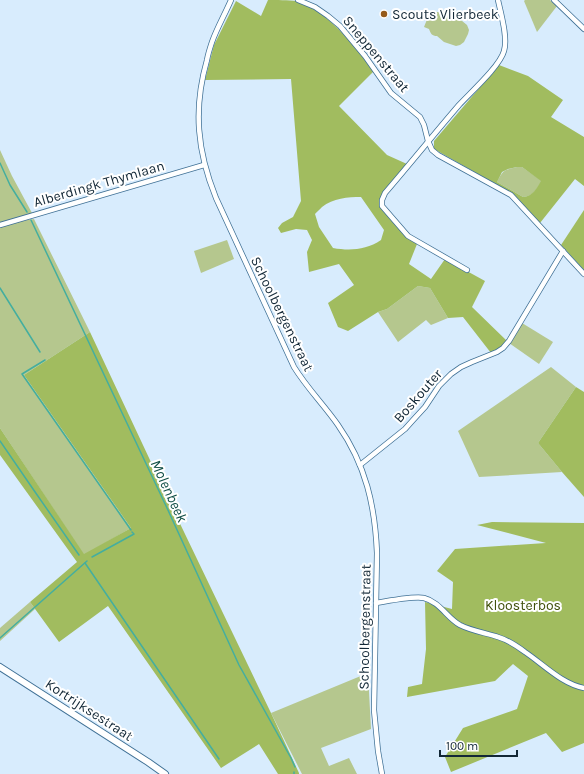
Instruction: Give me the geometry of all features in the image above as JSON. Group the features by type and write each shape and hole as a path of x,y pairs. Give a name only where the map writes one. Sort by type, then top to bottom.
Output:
{"street":[{"name":"Schoolbergenstraat","path":"231,0 211,43 202,77 198,124 204,165 208,180 216,198 294,367 306,386 329,412 349,441 360,465 373,506 377,553 374,710 382,774"},
{"name":"Sneppenstraat","path":"298,0 315,7 340,26 365,56 391,93 420,117 432,150 511,194 584,274"},
{"path":"467,270 408,236 382,206 382,200 385,193 460,104 496,66 503,55 505,38 498,0"},
{"path":"554,0 584,30"},
{"name":"Alberdingk Thymlaan","path":"0,225 204,165"},
{"name":"Boskouter","path":"360,465 405,429 425,407 442,383 451,374 503,348 563,251"},
{"path":"376,603 417,598 428,599 434,602 460,625 510,642 562,678 572,684 584,688"},
{"name":"Kortrijksestraat","path":"0,667 165,774"}],"green space":[{"path":"268,0 296,1 308,6 319,12 340,30 374,71 339,106 387,155 407,164 382,195 379,205 406,237 417,244 409,264 431,279 445,259 485,281 472,307 507,341 502,346 491,353 463,317 448,318 430,288 418,286 387,309 378,312 348,331 338,327 328,303 354,285 339,264 309,272 307,252 312,240 307,230 296,229 281,233 278,228 282,223 293,217 301,201 291,79 205,80 214,45 236,1 261,16","holes":["361,197 384,230 381,240 370,246 358,249 333,248 319,227 315,214 326,204 336,200"]},
{"path":"550,0 557,6 537,32 524,1"},
{"path":"430,12 439,12 446,15 456,16 467,25 469,30 464,42 456,46 444,42 437,36 434,36 429,29 424,27"},
{"path":"499,65 528,76 563,100 551,117 584,137 584,186 575,179 540,223 513,194 434,149 434,141","holes":["522,167 541,181 532,194 526,197 523,197 497,182 502,172 508,169"]},
{"path":"0,150 32,213 0,223"},
{"path":"522,167 542,181 534,192 526,197 523,197 497,182 504,171"},
{"path":"584,210 584,270 561,245"},
{"path":"34,219 90,332 24,375 131,528 84,555 0,428 0,227"},
{"path":"227,240 234,259 201,273 194,251"},
{"path":"418,286 430,288 448,318 431,325 426,320 398,342 378,312 387,309"},
{"path":"522,323 553,342 539,364 509,343"},
{"path":"90,332 299,774 278,774 259,744 221,768 108,606 59,642 30,602 77,562 0,455 0,428 84,554 131,528 24,375"},
{"path":"551,367 576,387 538,443 562,472 479,477 458,431"},
{"path":"576,387 584,392 584,497 538,443"},
{"name":"Kloosterbos","path":"492,522 584,523 584,743 562,752 546,733 451,772 445,757 463,728 517,709 528,676 513,664 495,681 407,697 408,687 422,684 426,649 425,602 452,609 453,582 437,571 455,549 546,543 477,525"},
{"path":"30,602 35,609 0,641 0,628"},
{"path":"368,673 371,729 321,748 329,766 349,758 357,774 302,774 271,713"}],"waterway":[{"name":"Molenbeek","path":"0,163 10,185 27,212"},
{"name":"Molenbeek","path":"31,220 167,508 239,665 295,767"},
{"path":"0,288 40,352"},
{"path":"45,360 22,374 131,530"},
{"path":"0,441 79,555"},
{"path":"92,557 134,534 132,532"},
{"path":"0,638 87,561"},
{"path":"85,563 219,759"}],"place":[{"name":"Scouts Vlierbeek","path":"384,14"}]}
